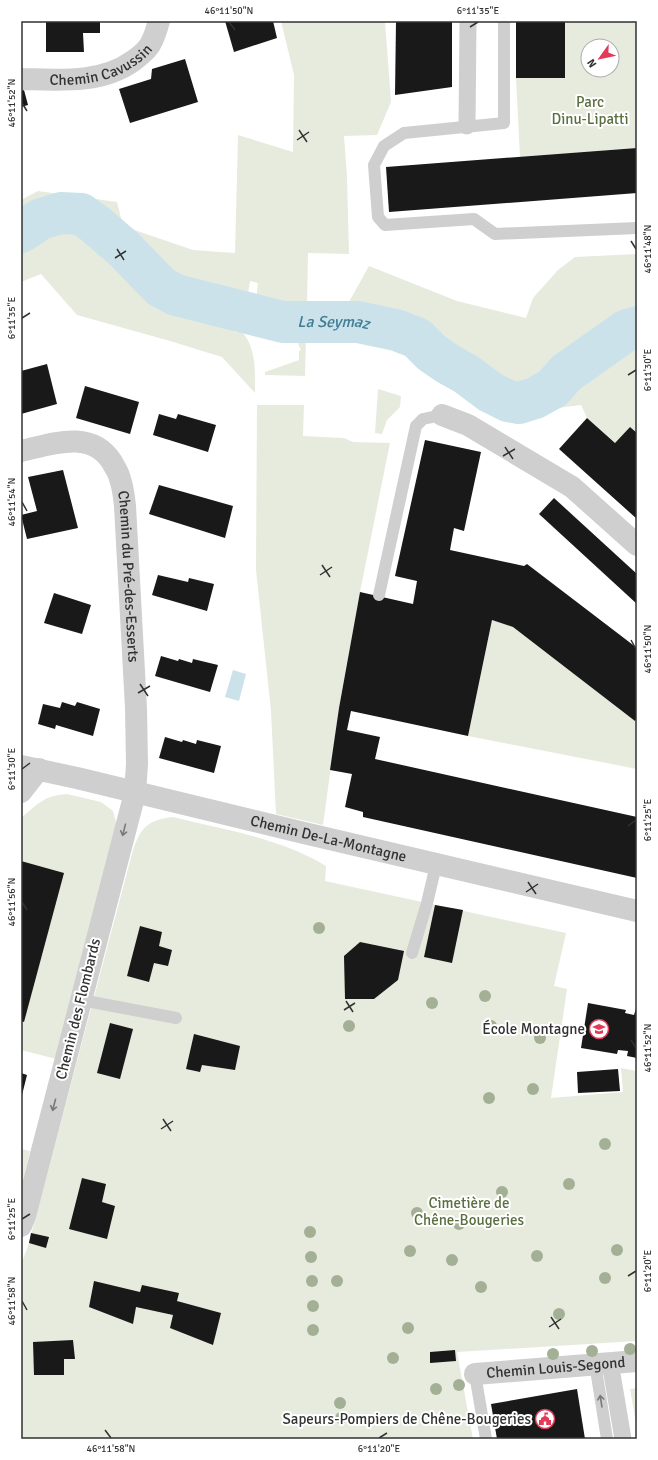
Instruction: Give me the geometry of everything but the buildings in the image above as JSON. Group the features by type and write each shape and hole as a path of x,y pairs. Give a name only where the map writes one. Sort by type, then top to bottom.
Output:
{"street":[{"name":"Chemin Cavussin","path":"21,79 82,79 103,75 118,70 140,57 147,49 152,42 159,21"},
{"path":"467,126 468,21"},
{"path":"442,415 468,425 572,487 637,545"},
{"name":"Chemin du Pré-des-Esserts","path":"21,451 56,443 83,442 99,447 108,456 121,479 125,506 136,708 137,764 135,792"},
{"path":"21,792 30,767"},
{"name":"Chemin De-La-Montagne","path":"30,767 436,865 637,911"},
{"name":"Chemin des Flombards","path":"21,1226 25,1216 135,792"},
{"name":"Chemin Louis-Segond","path":"475,1374 637,1361"},
{"path":"603,1363 623,1439"}],"lane":[{"path":"504,21 504,123 404,133 384,146 374,165 378,217 385,225 474,219 495,234 637,228"},
{"path":"379,595 416,426 423,419 442,415"},
{"path":"412,953 427,903 436,865"},
{"path":"81,1000 176,1018"},
{"path":"603,1363 607,1439"},
{"path":"475,1374 486,1439"}],"green space":[{"path":"281,21 385,21 391,102 377,135 344,136 347,176 349,254 308,253 307,305 256,300 258,283 250,281 244,321 233,318 228,321 236,333 239,329 245,335 252,350 254,359 255,393 222,357 77,315 41,274 21,282 21,200 38,191 117,202 123,226 193,250 235,253 238,135 293,152 294,75"},
{"name":"Parc Dinu-Lipatti","path":"565,21 637,21 637,148 520,157 516,78 565,78"},
{"path":"637,254 637,433 630,427 615,443 587,418 581,405 535,411 523,411 508,406 451,378 427,353 411,343 345,309 369,266 457,301 526,318 533,298 558,270 575,257"},
{"path":"295,337 306,338 305,376 265,375 265,372 299,360 299,351 301,350"},
{"path":"378,389 401,396 400,407 387,420 382,434 375,433"},
{"path":"257,405 304,405 303,436 344,438 353,442 390,443 360,592 339,708 323,825 276,814 271,711 256,570"},
{"path":"492,620 513,627 635,721 637,718 637,769 468,736"},
{"path":"67,794 101,802 113,811 117,826 56,1059 21,1050 21,818 42,801 52,796"},
{"name":"Cimetière de Chêne-Bougeries","path":"173,817 252,836 290,848 326,866 325,881 566,933 554,986 567,989 551,1098 623,1092 621,1068 637,1071 637,1341 457,1352 473,1439 21,1439 21,1264 28,1246 133,850 139,836 147,826 157,820"},
{"path":"21,1149 30,1151 21,1188"},
{"path":"637,1388 637,1429 630,1389"}],"water":[{"path":"233,670 246,674 239,701 225,697"}],"waterway":[{"name":"La Seymaz","path":"21,232 41,219 61,213 81,214 124,249 161,287 176,295 283,322 358,322 396,330 417,338 432,353 466,374 490,392 508,401 519,403 535,398 553,388 566,373 627,330 637,327"}],"place":[{"name":"École Montagne","path":"599,1029"},
{"name":"Sapeurs-Pompiers de Chêne-Bougeries","path":"545,1419"}]}
